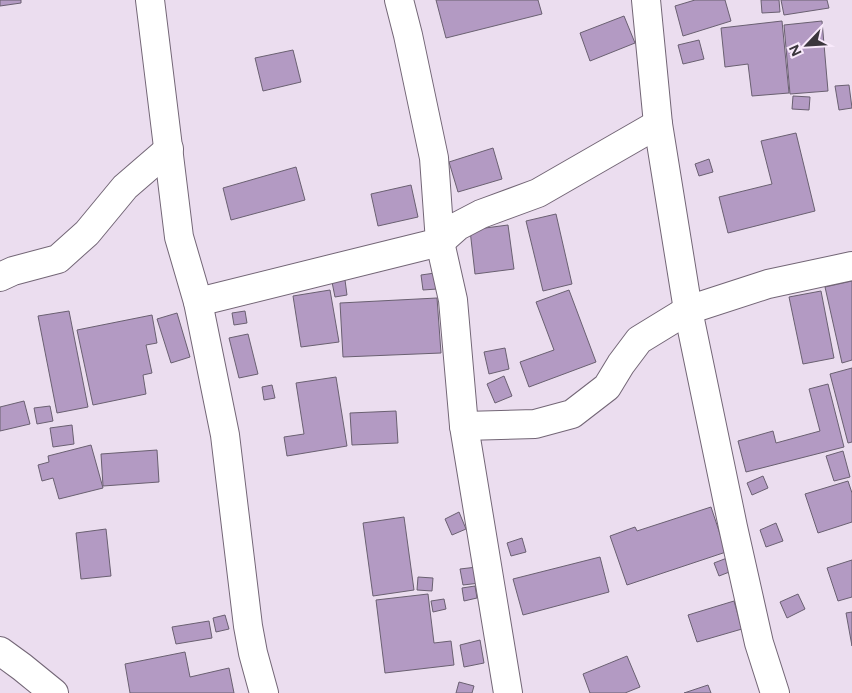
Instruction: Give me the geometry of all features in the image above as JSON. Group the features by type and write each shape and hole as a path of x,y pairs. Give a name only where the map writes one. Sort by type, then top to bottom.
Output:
{"street":[{"path":"150,0 179,237 198,302 225,435 248,626 264,693"},
{"path":"399,0 434,158 440,242 452,300 464,426 508,693"},
{"path":"646,0 658,124 688,310 757,633 775,693"},
{"path":"198,302 440,242 458,226 481,214 538,193 658,124"},
{"path":"0,277 12,271 58,259 87,233 125,187 168,149"},
{"path":"464,426 535,424 572,414 607,387 639,340 688,310 768,284 852,266"},
{"path":"0,651 54,693"}],"building":[{"path":"0,0 21,0 21,3 0,6"},
{"path":"436,0 538,0 542,14 446,38"},
{"path":"695,0 725,0 731,21 683,36 675,6"},
{"path":"761,0 779,0 780,12 762,13"},
{"path":"781,0 827,0 829,8 784,15"},
{"path":"624,16 635,43 590,61 580,33"},
{"path":"782,21 789,93 752,96 748,64 725,67 721,28"},
{"path":"822,21 828,91 790,94 784,25"},
{"path":"699,40 704,59 683,64 678,45"},
{"path":"293,50 301,82 263,91 255,58"},
{"path":"849,85 852,108 839,110 835,86"},
{"path":"793,96 810,97 809,110 792,109"},
{"path":"796,133 815,211 728,233 719,197 772,184 761,141"},
{"path":"493,148 502,179 458,192 449,162"},
{"path":"709,159 713,172 699,176 695,164"},
{"path":"296,167 305,200 231,220 223,188"},
{"path":"411,185 418,217 378,226 371,194"},
{"path":"556,214 572,284 543,291 526,221"},
{"path":"508,225 514,269 475,274 470,230"},
{"path":"435,273 437,289 423,290 421,275"},
{"path":"345,280 347,295 335,297 332,282"},
{"path":"852,281 852,360 842,363 825,287"},
{"path":"330,290 339,342 301,347 293,296"},
{"path":"569,290 596,362 529,387 520,362 554,350 536,302"},
{"path":"821,291 834,358 803,364 789,297"},
{"path":"437,298 441,353 343,357 340,303"},
{"path":"69,311 88,407 57,413 38,316"},
{"path":"245,311 247,323 234,325 232,313"},
{"path":"177,313 190,357 171,363 157,319"},
{"path":"152,315 157,343 146,345 152,373 143,375 146,394 93,405 77,330"},
{"path":"248,334 258,374 239,378 229,338"},
{"path":"505,348 509,369 489,374 484,352"},
{"path":"852,368 852,442 848,443 830,374"},
{"path":"504,376 512,396 495,403 487,384"},
{"path":"336,377 347,446 287,456 284,437 304,434 296,383"},
{"path":"828,384 844,447 746,472 738,441 773,431 776,443 820,431 809,389"},
{"path":"272,385 275,398 264,400 262,387"},
{"path":"24,401 30,424 0,431 0,407"},
{"path":"50,406 53,421 37,424 34,408"},
{"path":"396,411 398,443 352,445 350,413"},
{"path":"72,425 74,444 53,447 50,428"},
{"path":"91,445 103,488 59,499 53,478 42,481 38,465 49,462 48,456"},
{"path":"157,450 159,482 103,486 101,454"},
{"path":"843,451 850,477 834,481 826,456"},
{"path":"763,476 768,488 752,495 747,483"},
{"path":"848,481 852,493 852,522 818,533 805,494"},
{"path":"711,507 726,552 627,585 610,536 635,527 637,531"},
{"path":"459,512 466,529 452,535 445,519"},
{"path":"404,517 414,590 373,596 363,523"},
{"path":"776,523 783,541 766,547 760,530"},
{"path":"106,529 111,576 81,579 76,533"},
{"path":"522,538 526,552 511,556 507,543"},
{"path":"600,557 609,592 523,615 513,579"},
{"path":"727,558 732,571 719,576 714,563"},
{"path":"852,560 852,597 838,601 827,568"},
{"path":"477,567 480,583 463,585 460,569"},
{"path":"418,577 433,578 432,591 417,590"},
{"path":"475,586 477,598 464,601 462,588"},
{"path":"428,594 434,643 451,641 454,665 385,673 376,600"},
{"path":"798,594 805,609 787,618 780,602"},
{"path":"444,599 446,609 433,612 431,601"},
{"path":"734,601 742,629 697,642 688,615"},
{"path":"852,612 852,646 846,613"},
{"path":"225,615 229,629 216,632 213,618"},
{"path":"209,621 212,638 176,644 172,627"},
{"path":"480,640 484,663 464,667 460,645"},
{"path":"185,652 190,677 229,668 234,693 130,693 125,664"},
{"path":"627,656 640,687 625,693 590,693 583,674"},
{"path":"459,682 474,686 472,693 456,693"},
{"path":"708,685 711,693 684,693"}]}
